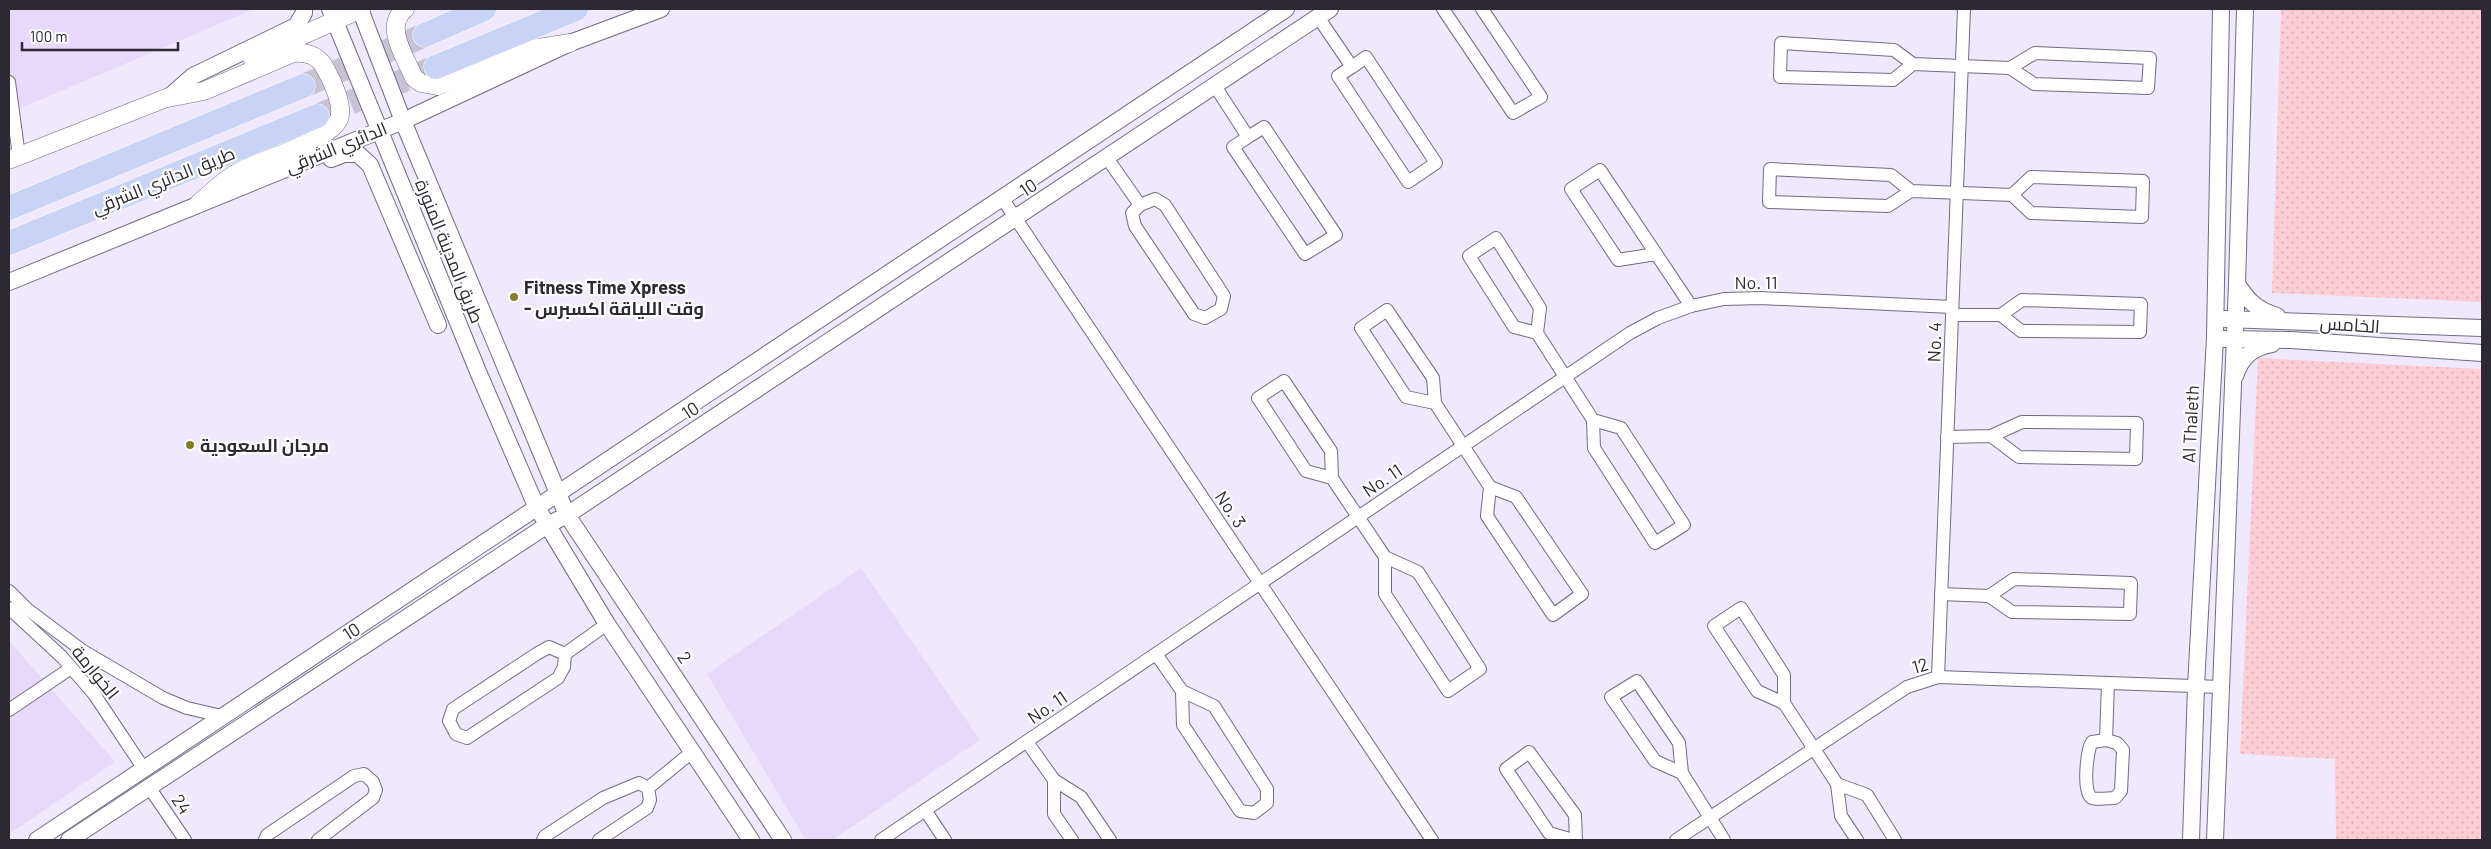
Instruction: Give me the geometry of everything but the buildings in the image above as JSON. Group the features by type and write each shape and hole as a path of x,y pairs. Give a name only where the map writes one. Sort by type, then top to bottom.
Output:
{"highway":[{"path":"425,35 484,9"},
{"path":"436,67 576,9"},
{"name":"طريق الدائري الشرقي","path":"9,208 303,86"},
{"name":"طريق الدائري الشرقي","path":"9,244 317,116"}],"main road":[{"path":"14,158 168,98 332,14 360,9"},
{"path":"405,9 395,20 394,29 414,78 429,85 436,86 532,49 570,43"},
{"path":"168,98 204,91 293,53 305,52 315,56 325,66 341,109 332,129 236,174 199,203"}],"street":[{"path":"168,98 193,76 296,26 304,9"},
{"name":"طريق المدينة المنورة","path":"360,9 402,121 559,492"},
{"name":"الدائري الشرقي","path":"9,282 402,121 570,43 661,9"},
{"name":"10","path":"37,840 536,506 1286,9"},
{"path":"1443,9 1513,113 1540,97 1482,9"},
{"name":"No. 4","path":"1938,677 1964,9"},
{"name":"Al Thaleth","path":"2191,840 2196,686 2215,318 2221,9"},
{"path":"2215,840 2238,284 2245,9"},
{"path":"1324,13 1352,66"},
{"name":"10","path":"69,840 546,526 567,515 1324,13"},
{"name":"طريق المدينة المنورة","path":"332,14 478,374 536,506"},
{"path":"1913,64 1893,80 1780,78 1781,43 1894,50 1913,64 2010,68 2034,84 2148,88 2150,58 2035,53 2010,68"},
{"path":"1366,57 1436,163 1408,182 1338,76 1352,66 1366,57"},
{"path":"9,82 14,158"},
{"path":"1215,86 1248,137"},
{"path":"1264,127 1336,235 1305,254 1233,147 1248,137 1264,127"},
{"path":"199,203 240,195 344,154 358,154 370,165 438,325"},
{"path":"1107,158 1140,205"},
{"path":"1911,191 1891,175 1770,169 1769,202 1888,206 1911,191 2012,195 2031,213 2142,217 2143,181 2031,177 2012,195"},
{"path":"1656,254 1618,260 1572,189 1600,170 1691,306"},
{"name":"No. 3","path":"1002,198 1432,840"},
{"path":"1155,199 1165,205 1224,296 1221,309 1205,318 1194,314 1135,226 1132,213 1140,205 1155,199"},
{"path":"1537,333 1514,327 1469,256 1496,238 1540,308 1537,333 1594,420 1594,448 1655,543 1684,525 1622,428 1594,420"},
{"path":"2238,284 2247,299 2258,310 2291,321"},
{"name":"No. 11","path":"881,840 1630,333 1658,318 1691,306 1724,299 1760,298 2002,315"},
{"path":"2022,300 2141,304 2140,332 2021,331 2002,315 2022,300"},
{"path":"1435,403 1406,397 1361,328 1387,310 1433,378 1435,403 1490,486 1516,497 1582,594 1553,614 1487,516 1490,486"},
{"name":"الخامس","path":"2215,318 2482,328"},
{"name":"الخامس","path":"2214,338 2291,340 2482,353"},
{"path":"2233,383 2239,366 2247,354 2258,347 2291,340"},
{"path":"1332,478 1306,471 1258,398 1284,381 1332,451 1332,478 1385,557 1418,572 1480,669 1448,691 1385,594 1385,557"},
{"path":"1947,437 1991,436 2022,422 2137,423 2136,459 2019,457 1991,436"},
{"name":"2","path":"559,492 567,515 783,840"},
{"path":"536,506 546,526 607,624 751,840"},
{"path":"1941,594 1989,596 2012,612 2130,614 2131,583 2014,579 1989,596"},
{"path":"9,591 27,609 83,650 163,698 187,708 222,716"},
{"name":"الخوارمة","path":"9,608 71,668 94,694 144,769"},
{"path":"1784,703 1784,675 1741,608 1714,626 1757,691 1784,703 1837,784 1842,816 1857,840"},
{"path":"565,654 607,624"},
{"path":"549,647 565,654 564,668 558,678 467,738 456,734 449,721 453,709 549,647"},
{"path":"1156,654 1182,691 1214,706 1267,789 1267,803 1254,813 1240,811 1184,725 1182,691"},
{"path":"9,710 71,668"},
{"name":"12","path":"1676,840 1907,687 1938,677 2221,687"},
{"path":"1682,773 1655,761 1611,697 1637,681 1679,743 1682,773 1724,840"},
{"path":"2106,740 2108,684"},
{"path":"2106,740 2117,743 2123,750 2122,792 2115,798 2093,798 2087,792 2087,752 2092,742 2106,740"},
{"path":"1027,742 1054,780 1081,797 1110,840"},
{"path":"648,788 692,752"},
{"path":"1529,752 1575,815 1575,840 1549,833 1506,769 1529,752"},
{"path":"265,840 267,835 293,816 354,776 364,774 373,782 376,790 374,798 318,840"},
{"path":"1054,780 1054,814 1072,840"},
{"path":"543,840 545,836 612,794 639,783 648,788"},
{"path":"1837,784 1867,795 1895,840"},
{"name":"24","path":"149,787 185,840"},
{"path":"599,840 647,808 650,800 648,788"},
{"path":"925,810 945,840"}],"shaded area":[{"path":"9,9 254,9 9,113"},
{"path":"2281,9 2482,9 2482,302 2272,293"},
{"path":"2258,358 2482,369 2482,840 2336,840 2335,759 2240,754"},
{"path":"861,568 980,740 832,840 806,840 707,674"},
{"path":"9,641 115,762 9,834"}],"tunnel":[{"path":"303,86 425,35"},
{"path":"317,116 436,67"}],"place":[{"name":"Fitness Time Xpress - وقت اللياقة اكسبرس","path":"514,297"},
{"name":"مرجان السعودية","path":"190,445"}]}
